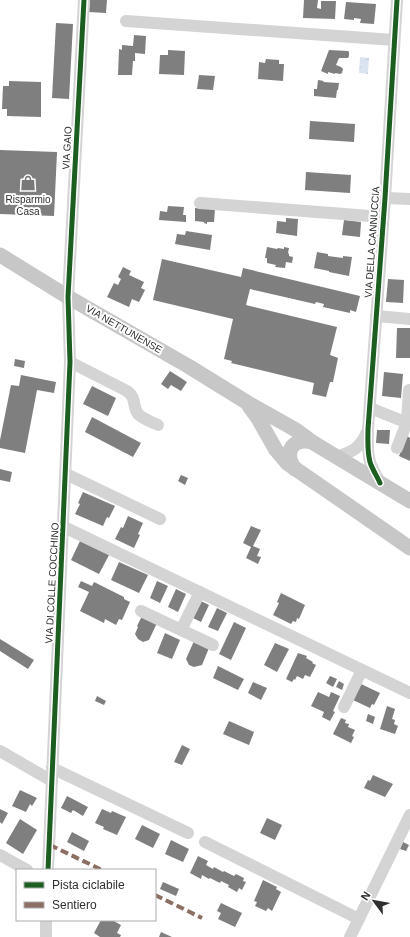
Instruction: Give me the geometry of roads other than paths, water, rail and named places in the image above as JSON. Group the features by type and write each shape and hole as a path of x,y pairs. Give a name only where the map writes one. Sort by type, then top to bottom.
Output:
{"main road":[{"name":"VIA NETTUNENSE","path":"0,255 68,297 188,366 248,404 296,430 312,442 410,501"},
{"name":"VIA NETTUNENSE","path":"248,404 283,459 410,548"},
{"path":"295,468 289,457 290,450 293,445 299,441 312,442"}],"street":[{"name":"VIA GAIO","path":"68,297 84,0"},
{"name":"VIA DELLA CANNUCCIA","path":"380,483 370,460 368,450 368,429 385,198 397,0"},
{"path":"126,21 394,40"},
{"path":"385,198 410,199"},
{"path":"200,202 383,217"},
{"name":"VIA DI COLLE COCCHINO","path":"48,869 70,362 68,297"},
{"path":"376,316 410,318"},
{"path":"70,362 127,391 132,396 139,415 158,425"},
{"path":"397,448 408,423 409,390"},
{"path":"370,408 408,423"},
{"name":"VIA DELLA CANNUCCIA","path":"336,456 347,454 356,449 363,440 368,429"},
{"path":"66,474 160,520"},
{"path":"64,527 410,693"},
{"path":"181,630 200,592"},
{"path":"141,611 213,645"},
{"path":"344,707 362,670"},
{"path":"0,751 52,781"},
{"path":"52,768 188,833"},
{"path":"350,937 410,815"},
{"path":"205,842 358,919"},
{"path":"0,855 25,869"},
{"path":"46,921 46,937"}],"water":[{"path":"360,57 369,58 368,74 359,73"}],"place":[{"name":"Risparmio Casa","path":"28,183"}]}
